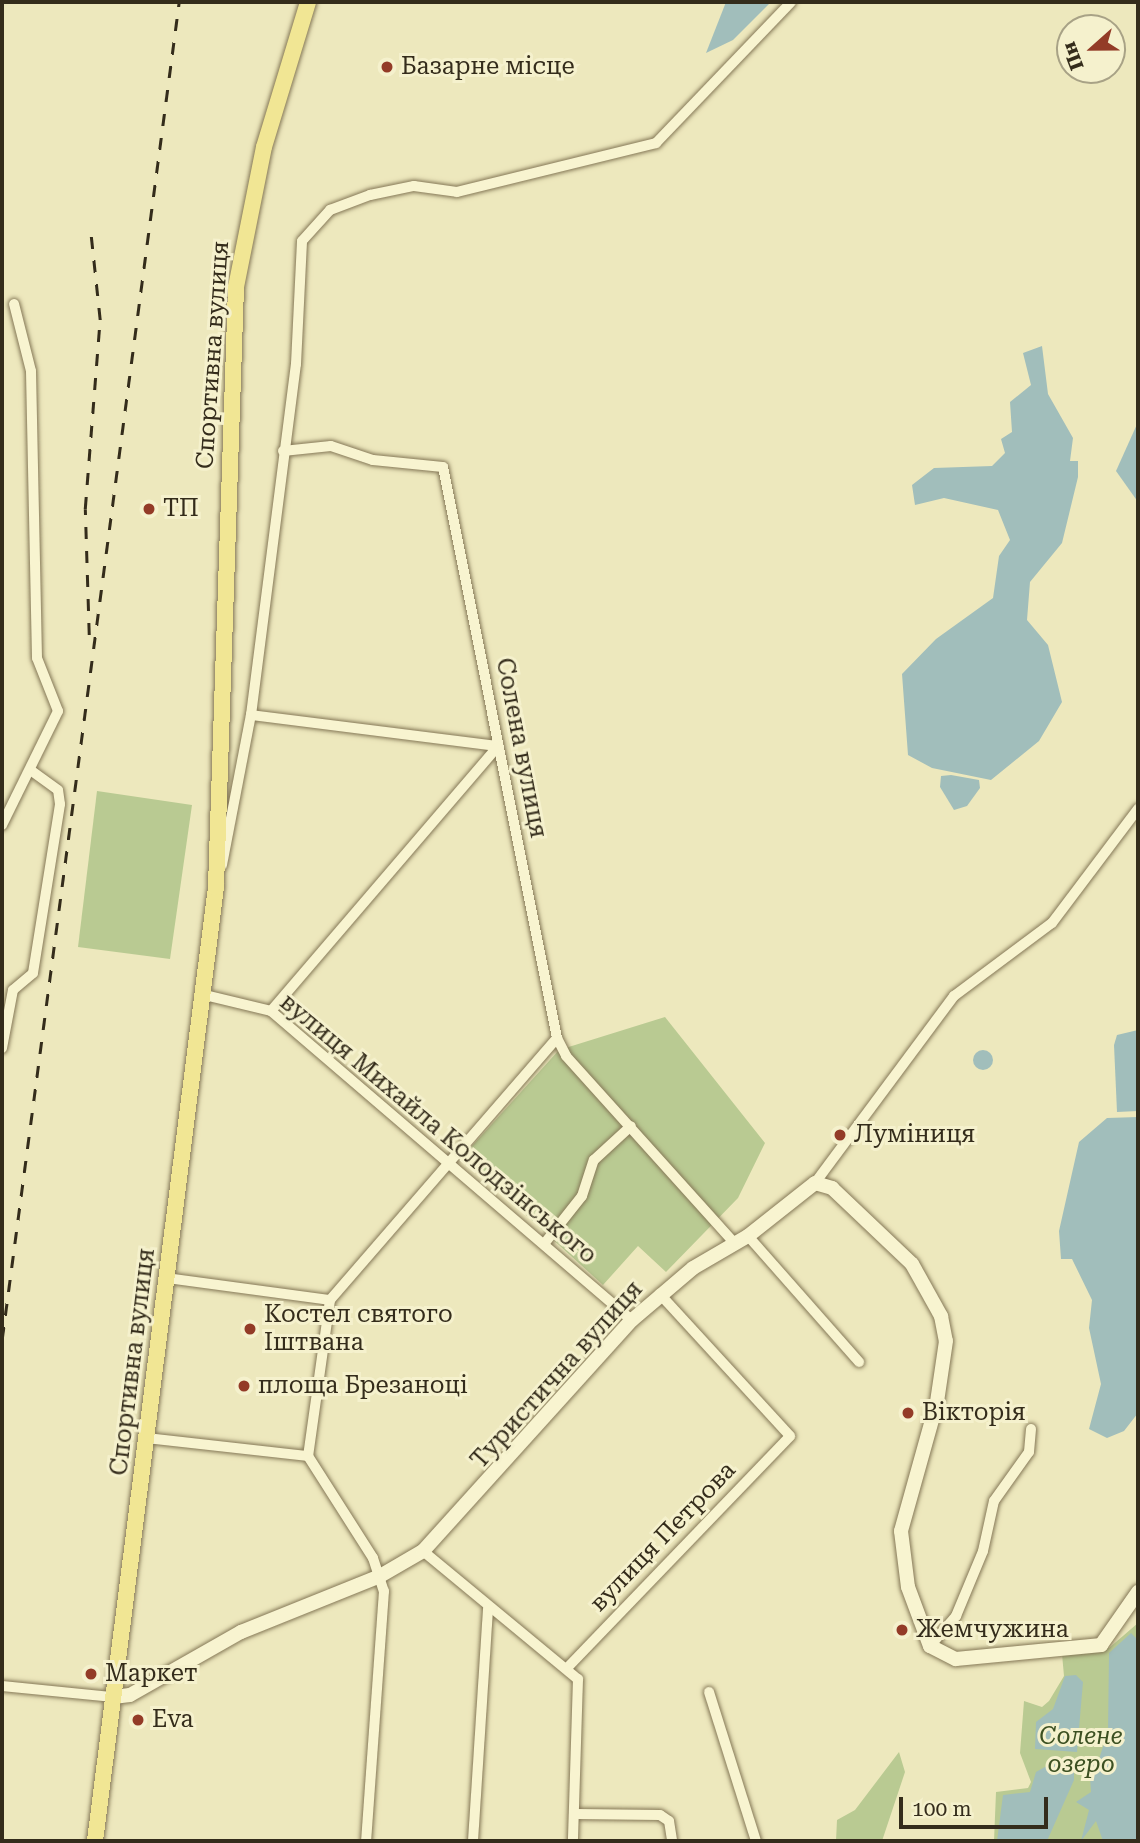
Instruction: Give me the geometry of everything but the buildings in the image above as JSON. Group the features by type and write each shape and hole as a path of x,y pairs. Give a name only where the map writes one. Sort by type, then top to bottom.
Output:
{"main road":[{"name":"Спортивна вулиця","path":"95,1841 205,995 216,887 228,411 249,210 308,2"}],"street":[{"name":"Спортивна вулиця","path":"216,887 251,715 284,451 302,241 330,210 370,195 414,187 457,192 656,143 791,2"},
{"path":"2,825 32,771 57,699 37,658 32,371 14,304"},
{"name":"Солена вулиця","path":"284,451 331,446 373,460 443,467 557,1038"},
{"path":"251,715 498,746"},
{"path":"271,1011 498,746"},
{"path":"2,1048 13,990 33,973 60,804 58,790 32,771"},
{"name":"Туристична вулиця","path":"113,1697 130,1695 241,1632 380,1576 423,1552 632,1320 660,1293 748,1236 816,1183 954,996 1052,923 1138,809"},
{"name":"вулиця Михайла Колодзінського","path":"205,995 271,1011 632,1320"},
{"path":"366,1841 380,1576 308,1456 330,1300 557,1038 735,1244"},
{"path":"544,1244 582,1196 594,1160 631,1126"},
{"path":"816,1183 832,1188 912,1264 941,1316 946,1341 937,1402 901,1531 908,1587 930,1646 956,1659 1101,1645 1138,1592"},
{"path":"748,1236 859,1362"},
{"path":"167,1278 330,1300"},
{"name":"вулиця Петрова","path":"568,1667 790,1436 660,1293"},
{"path":"930,1646 956,1616 983,1551 994,1501 1029,1452 1031,1429"},
{"path":"147,1438 308,1456"},
{"path":"423,1552 488,1608 568,1667 582,1690 573,1841"},
{"path":"473,1841 488,1608"},
{"path":"2,1686 113,1697"},
{"path":"709,1692 756,1841"},
{"path":"576,1814 660,1815 669,1821 672,1841"}],"green space":[{"path":"97,791 192,805 170,959 78,947"},
{"path":"665,1017 765,1143 738,1198 666,1272 638,1246 603,1285 462,1157 559,1050"},
{"name":"Солене озеро","path":"1138,1623 1138,1841 994,1841 996,1792 1028,1788 1031,1782 1020,1753 1024,1701 1042,1707 1049,1701 1064,1676 1062,1654 1109,1648"},
{"path":"899,1752 905,1772 882,1841 836,1841 837,1820 855,1810"}],"water":[{"path":"726,2 771,2 733,40 706,53"},
{"path":"1042,346 1048,394 1073,438 1070,461 1078,461 1078,477 1062,543 1030,582 1027,620 1048,645 1062,702 1039,741 991,780 932,768 908,755 902,674 936,639 993,598 999,556 1010,540 998,510 944,498 915,505 912,485 934,468 992,466 1005,453 1001,439 1012,432 1010,402 1031,385 1023,353"},
{"path":"1138,422 1138,502 1116,471"},
{"path":"941,776 979,780 980,788 967,806 954,810 940,787"},
{"path":"1138,1030 1138,1111 1117,1112 1114,1045 1117,1035"},
{"path":"983,1050 990,1053 993,1060 990,1067 983,1070 976,1067 973,1060 976,1053"},
{"path":"1138,1117 1138,1413 1124,1431 1107,1438 1089,1429 1101,1384 1089,1328 1092,1300 1072,1259 1061,1259 1059,1231 1079,1142 1107,1118"},
{"path":"1131,1633 1138,1640 1138,1841 1103,1841 1096,1821 1081,1841 1089,1810 1076,1802 1091,1792 1089,1763 1099,1759 1108,1731 1109,1653"},
{"path":"1076,1675 1083,1682 1077,1752 1035,1749 1036,1722 1053,1709 1065,1676"},
{"path":"1052,1763 1074,1765 1074,1780 1047,1841 997,1841 1003,1795 1030,1792 1036,1772"}],"railway":[{"path":"2,1339 179,2"},
{"path":"89,635 85,509 100,320 90,226"}],"place":[{"name":"Базарне місце","path":"387,67"},
{"name":"ТП","path":"149,509"},
{"name":"Луміниця","path":"840,1135"},
{"name":"Костел святого Іштвана","path":"250,1329"},
{"name":"площа Брезаноці","path":"244,1386"},
{"name":"Вікторія","path":"908,1413"},
{"name":"Жемчужина","path":"902,1630"},
{"name":"Маркет","path":"91,1674"},
{"name":"Eva","path":"138,1720"}]}
